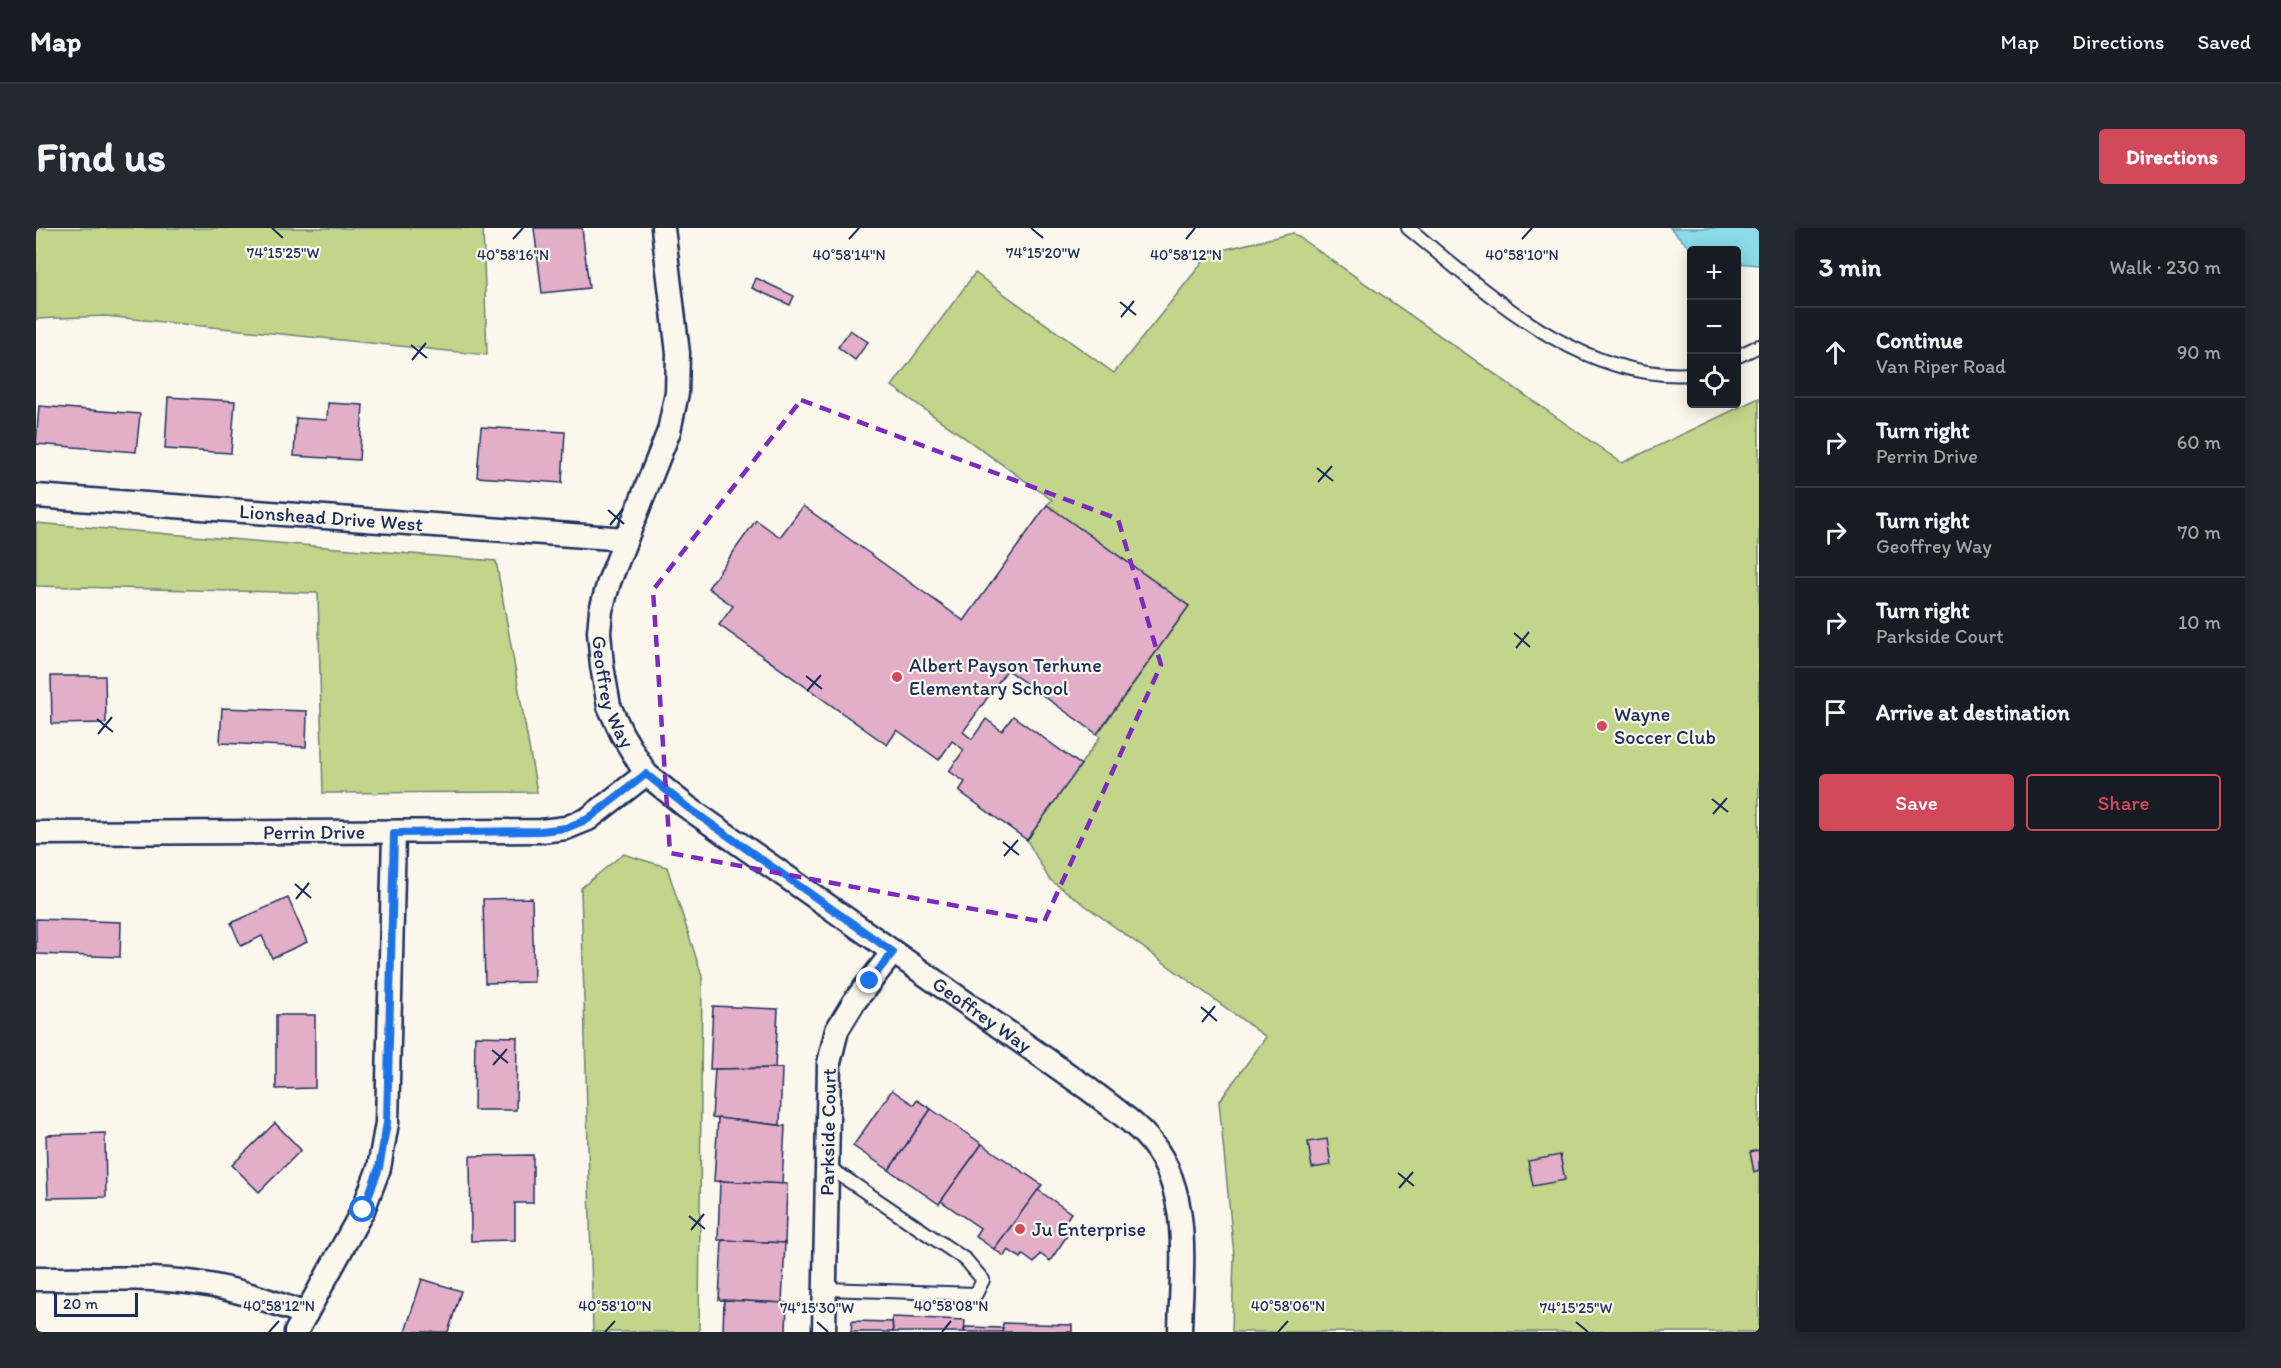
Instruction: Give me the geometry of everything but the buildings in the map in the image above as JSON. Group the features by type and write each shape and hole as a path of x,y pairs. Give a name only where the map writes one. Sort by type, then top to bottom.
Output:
{"street":[{"name":"Geoffrey Way","path":"663,228 678,353 677,393 669,431 610,580 601,610 600,643 609,705 622,734 646,774 687,807 1087,1088 1145,1136 1164,1161 1176,1197 1182,1237 1180,1332"},
{"name":"Lionshead Drive West","path":"36,496 626,539"},
{"name":"Perrin Drive","path":"36,833 541,831 566,828 588,819 646,774"},
{"path":"36,1279 115,1279 196,1283 256,1296 301,1323 363,1210 381,1157 387,1123 394,833"},
{"name":"Parkside Court","path":"824,1332 829,1063 837,1030 854,1002 893,952"}],"lane":[{"path":"1408,228 1500,304 1570,346 1616,366 1667,375 1687,374"},
{"path":"1741,355 1759,346"},
{"path":"825,1289 976,1294 983,1280 966,1260 827,1166"}],"highlighted area":[{"path":"801,400 1118,519 1161,665 1044,922 670,853 653,590"}],"green space":[{"path":"36,228 483,228 487,355 105,316 36,319"},
{"path":"1293,233 1622,463 1759,398 1759,1332 1232,1332 1234,1255 1219,1102 1266,1037 1049,879 1027,840 1100,737 1097,734 1189,606 1047,505 1052,500 892,386 975,273 1114,373 1210,253"},
{"path":"36,523 496,561 537,792 323,793 318,593 36,586"},
{"path":"623,854 667,867 702,976 699,1332 593,1332 581,888"}],"water":[{"path":"1670,228 1759,228 1759,265 1741,263 1741,246 1688,246"}],"place":[{"name":"Albert Payson Terhune Elementary School","path":"897,677"},
{"name":"Wayne Soccer Club","path":"1602,726"},
{"name":"Ju Enterprise","path":"1020,1229"}],"route":[{"path":"363,1210 379,1168 387,1123 394,833 541,831 566,828 588,819 646,774 687,807 893,952 870,981"}]}
